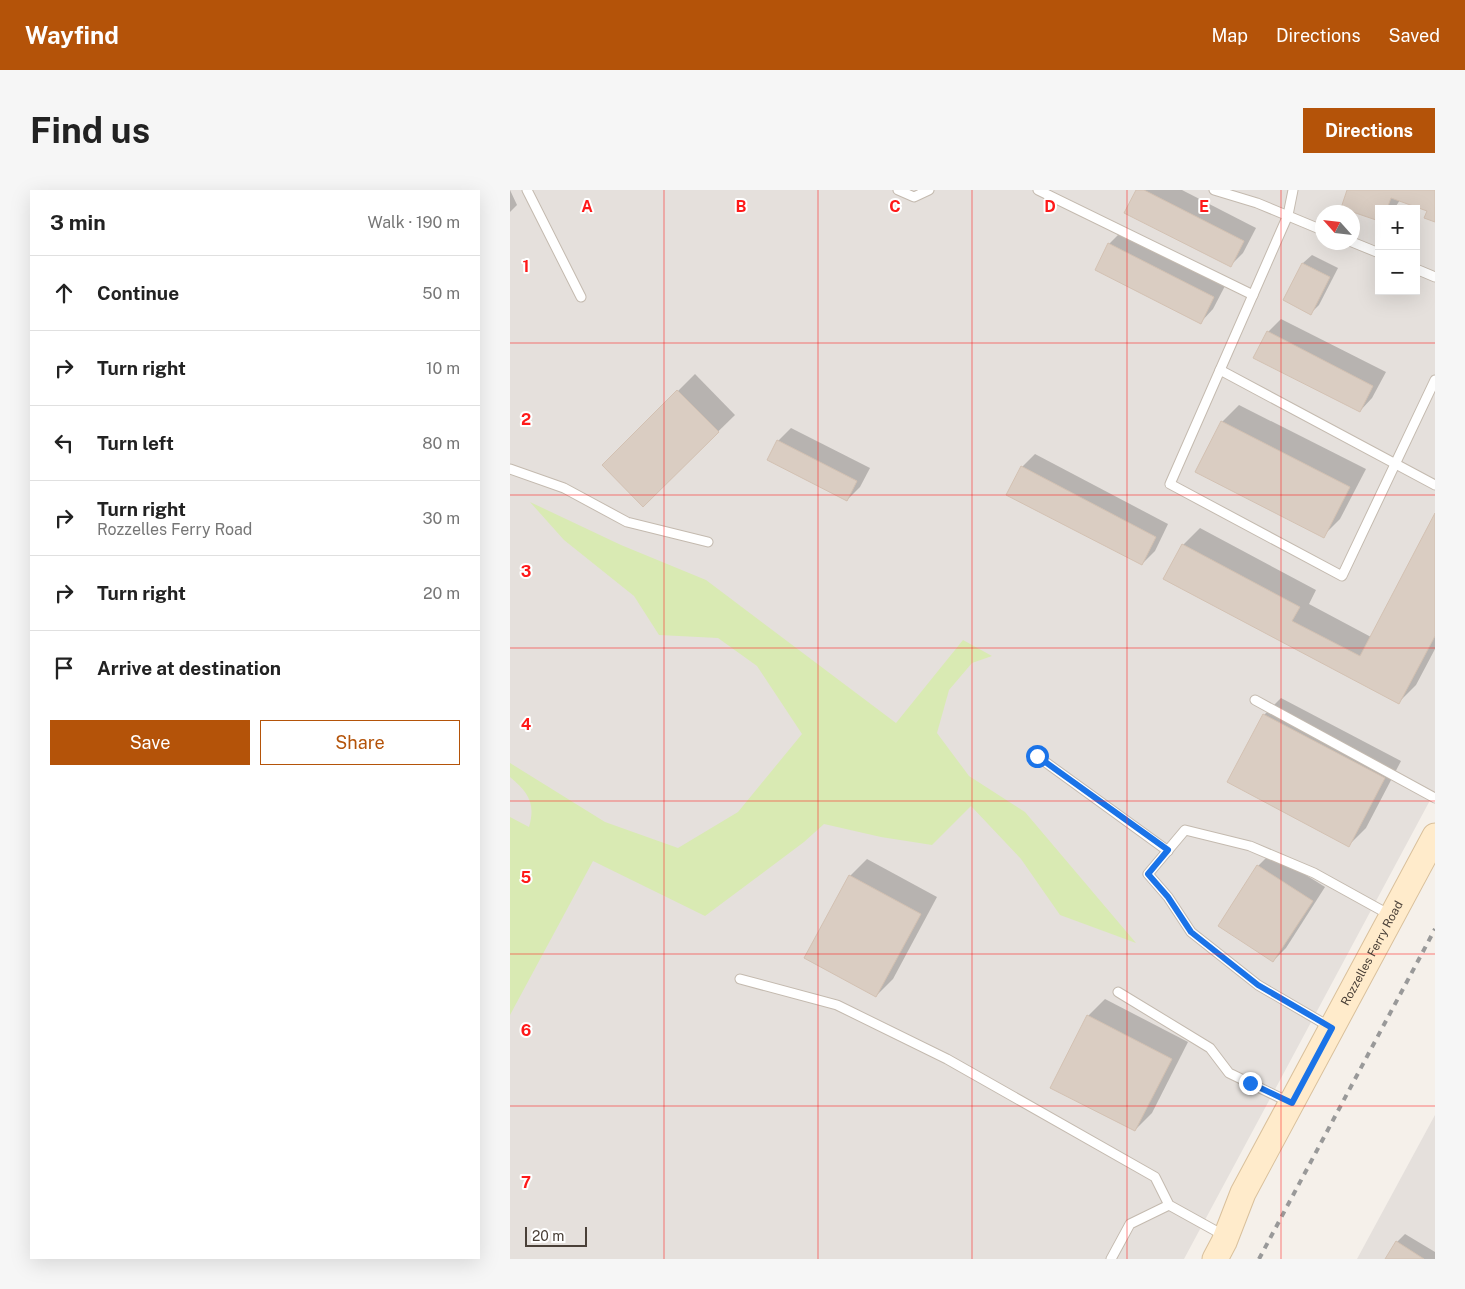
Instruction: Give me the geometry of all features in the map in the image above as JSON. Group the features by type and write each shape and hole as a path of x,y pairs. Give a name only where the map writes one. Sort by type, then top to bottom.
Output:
{"street":[{"name":"Rozzelles Ferry Road","path":"1215,1259 1244,1193 1435,836"}],"lane":[{"path":"527,190 580,297"},
{"path":"898,190 914,197 929,190"},
{"path":"1038,190 1253,295"},
{"path":"1214,190 1234,193 1315,227"},
{"path":"1293,190 1288,215 1170,484 1342,576 1435,380"},
{"path":"1360,245 1375,251"},
{"path":"1420,270 1435,276"},
{"path":"1220,370 1396,463 1435,486"},
{"path":"510,469 564,488 627,522 708,542"},
{"path":"1254,700 1435,798"},
{"path":"1037,756 1168,850"},
{"path":"1332,1028 1258,985 1191,932 1168,897 1148,874 1185,830 1250,846 1314,872 1392,916"},
{"path":"740,979 837,1005 946,1059 1155,1177 1169,1204 1226,1237"},
{"path":"1118,992 1210,1048 1229,1074 1292,1103"},
{"path":"1110,1259 1130,1224 1169,1204"}],"shaded area":[{"path":"510,190 1435,190 1435,791 1184,1259 510,1259"},
{"path":"1435,1115 1435,1259 1357,1259"}],"green space":[{"path":"530,502 621,545 706,580 896,723 963,640 992,656 972,663 949,690 937,733 969,776 1025,812 1136,943 1060,915 1021,859 971,806 932,845 881,837 824,824 804,842 705,916 593,861 510,1015 510,817 529,827 532,811 526,793 510,777 510,763 605,822 678,848 738,812 802,734 757,666 718,638 659,635 634,596 564,540"}],"building":[{"path":"1136,190 1144,190 1244,241 1231,267 1124,213"},
{"path":"1347,190 1435,190 1435,222 1424,218 1427,211 1420,208 1420,205 1410,205 1391,198 1388,205 1375,205 1375,220 1360,214 1360,205 1342,205"},
{"path":"1108,243 1214,297 1201,324 1095,270"},
{"path":"1302,263 1330,277 1311,315 1283,300"},
{"path":"1267,331 1373,386 1360,412 1253,358"},
{"path":"677,390 719,432 643,507 602,465"},
{"path":"1221,421 1350,487 1324,538 1195,472"},
{"path":"777,440 857,481 847,501 767,460"},
{"path":"1021,466 1156,537 1142,565 1006,495"},
{"path":"1435,513 1435,636 1399,704 1163,579 1182,544 1300,607 1292,621 1360,656"},
{"path":"1263,714 1385,778 1349,847 1227,782"},
{"path":"1257,865 1313,901 1273,962 1218,926"},
{"path":"849,875 921,914 876,997 804,958"},
{"path":"1087,1015 1172,1059 1135,1131 1050,1088"},
{"path":"1396,1241 1424,1259 1385,1259"}],"railway":[{"path":"1259,1259 1435,929"}],"route":[{"path":"1037,756 1168,850 1148,874 1168,897 1191,932 1258,985 1332,1028 1292,1103 1250,1083"}]}
